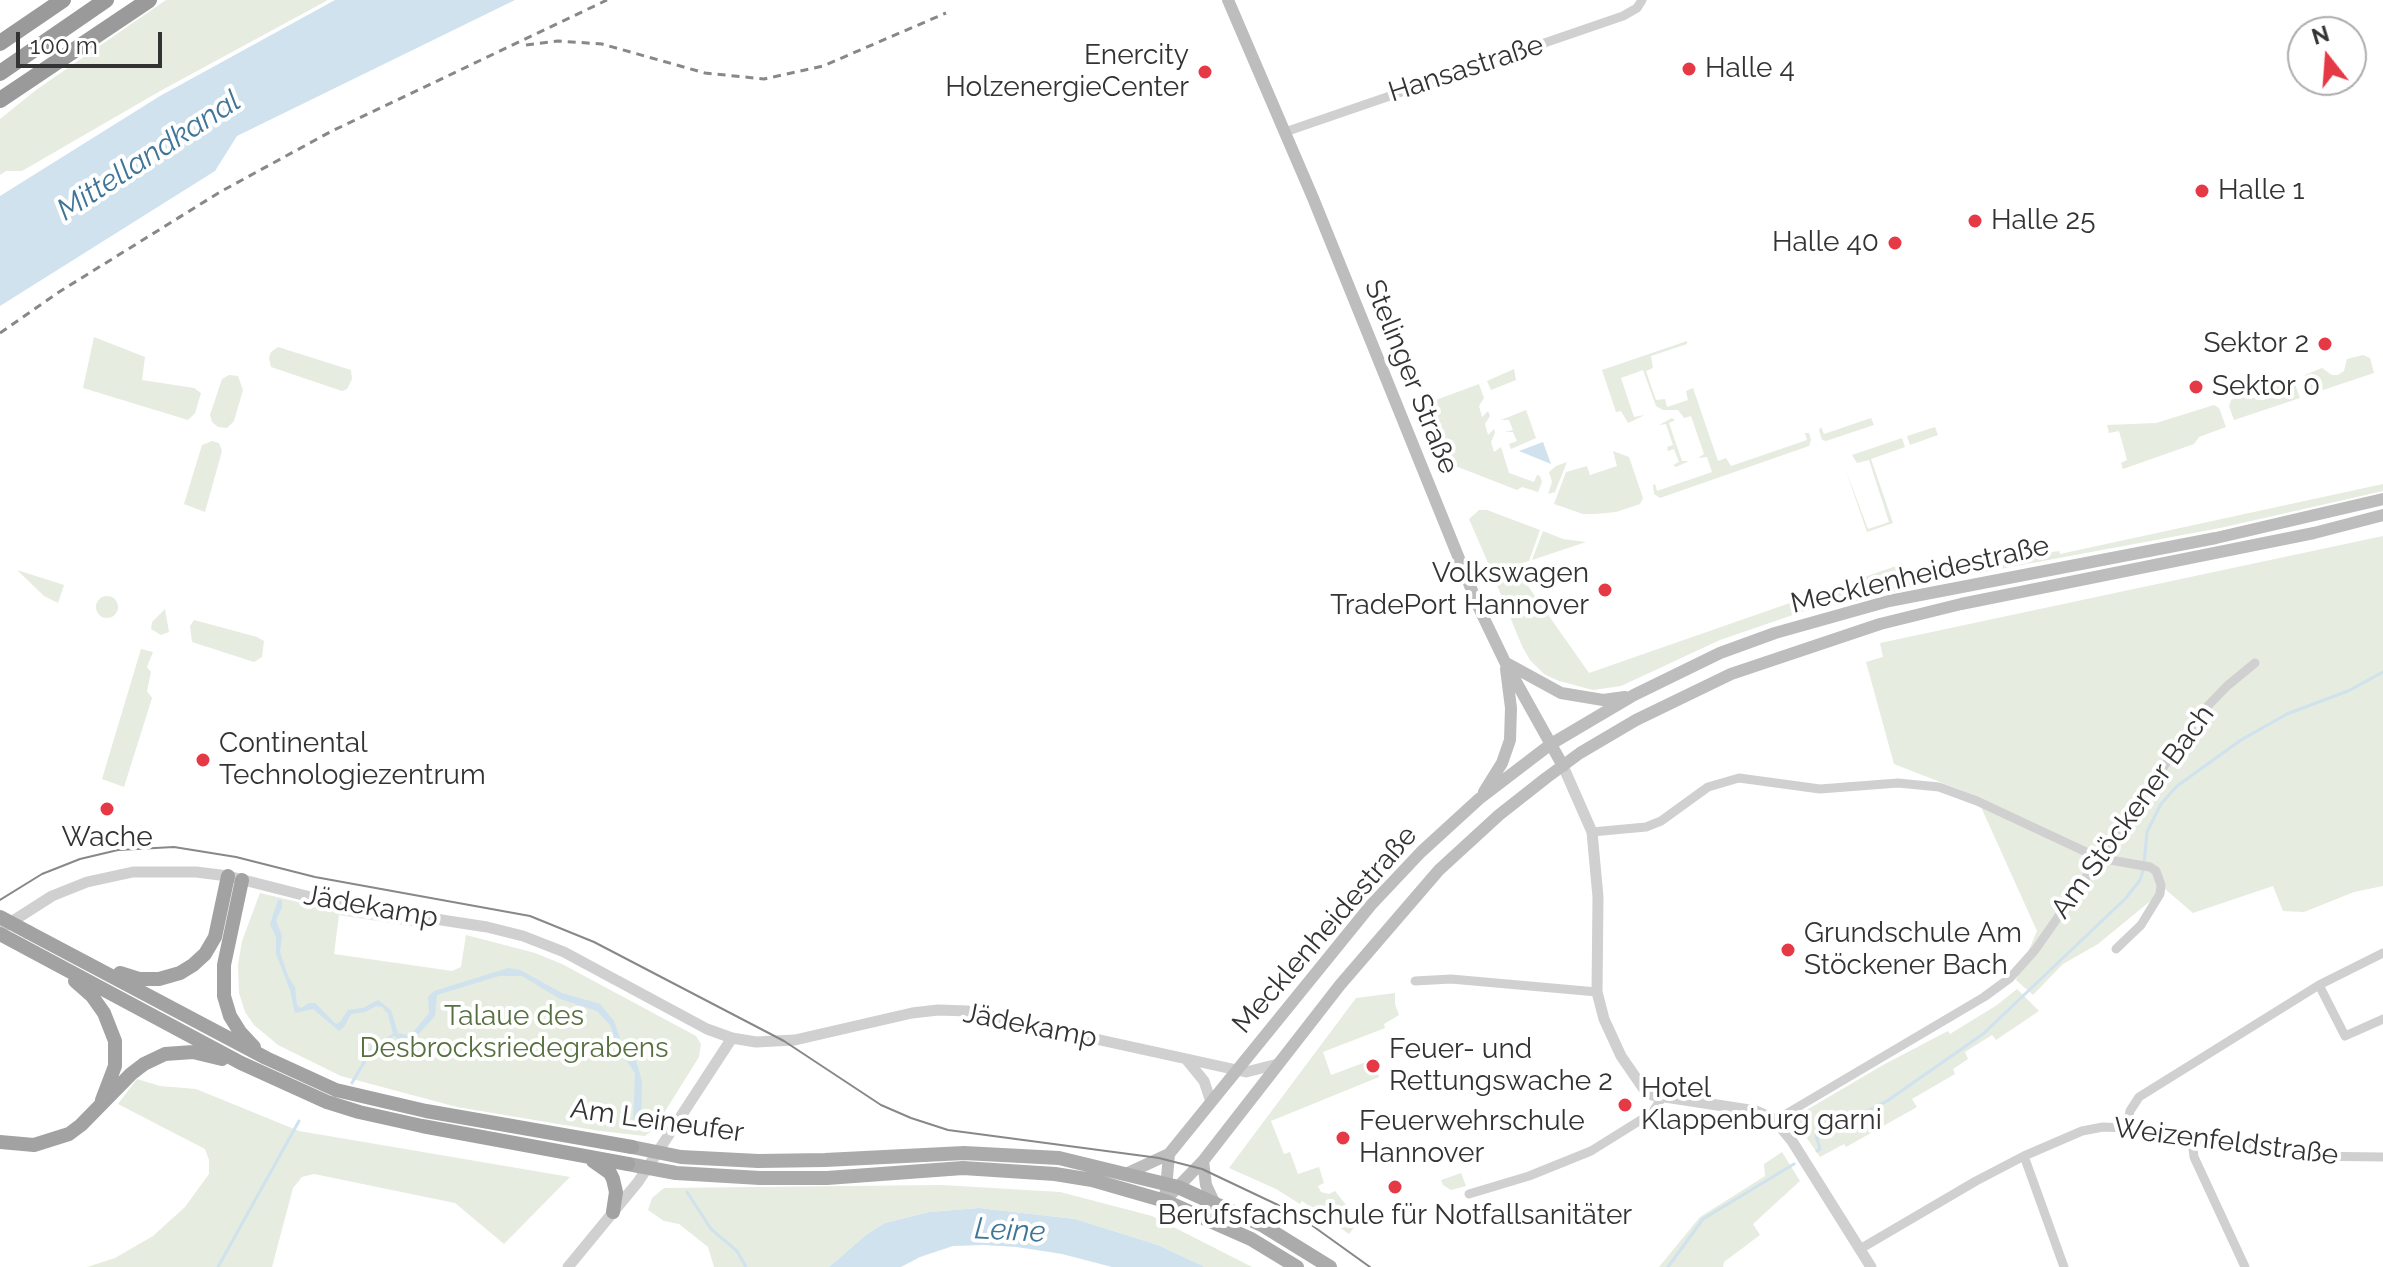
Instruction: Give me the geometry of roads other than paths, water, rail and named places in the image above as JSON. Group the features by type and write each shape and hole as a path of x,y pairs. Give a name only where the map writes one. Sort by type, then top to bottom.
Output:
{"highway":[{"path":"0,32 55,0"},
{"path":"0,43 63,0"},
{"path":"0,73 106,0"},
{"path":"0,100 149,0"},
{"path":"0,109 130,13"},
{"path":"45,941 139,979 159,979 180,973 205,954 215,937 235,878"},
{"path":"235,878 224,965 224,996 230,1016 240,1032 266,1058"},
{"name":"Am Leineufer","path":"0,917 266,1058 336,1090 363,1098 632,1147"},
{"name":"Am Leineufer","path":"0,933 294,1089 359,1112 628,1164"},
{"path":"57,964 92,996 104,1013 115,1041 115,1066 101,1103"},
{"path":"0,1142 34,1145 53,1141 81,1125 131,1074 155,1058 178,1051 241,1063"},
{"path":"586,1156 610,1173 613,1179 616,1192 613,1212"}],"main road":[{"name":"Stelinger Straße","path":"1228,0 1479,608 1563,766"},
{"name":"Mecklenheidestraße","path":"1171,1185 1169,1154 1371,905 1421,852 1479,799 1551,744 1634,695 1720,653 1775,633 1889,601 2216,538 2383,499"},
{"name":"Mecklenheidestraße","path":"1171,1185 1203,1161 1340,985 1439,870 1499,815 1563,766 1636,720 1731,674 1880,624 1961,604 2314,533 2383,515"},
{"path":"1505,662 1561,693 1603,700 1634,695"},
{"path":"1479,799 1502,763 1510,740 1511,708 1505,662"},
{"name":"Am Leineufer","path":"632,1147 690,1157 758,1161 1010,1153 1059,1158 1171,1185 1214,1202 1262,1225 1330,1267"},
{"path":"1128,1173 1169,1154"},
{"path":"1203,1161 1206,1185 1214,1202"},
{"name":"Am Leineufer","path":"628,1164 676,1173 760,1178 827,1178 963,1168 1092,1180 1165,1201 1251,1239 1297,1267"},
{"path":"1165,1201 1171,1185"}],"street":[{"name":"Hansastraße","path":"1285,132 1623,16 1637,8 1642,0"},
{"name":"Am Stöckener Bach","path":"1778,1123 1786,1114 1999,988 2024,964 2202,712 2255,663"},
{"path":"1563,766 1592,832 1598,897 1597,992 1604,1019 1621,1056 1643,1088 1661,1099 1756,1111 1778,1123 1871,1267"},
{"path":"1592,832 1646,827 1661,821 1708,787 1739,778 1820,789 1917,783 1977,801 2099,858"},
{"name":"Am Stöckener Bach","path":"2099,858 2150,867 2156,871 2161,885 2160,894 2141,925 2116,949"},
{"name":"Jädekamp","path":"0,933 52,896 109,876 169,871 235,878 338,904 487,927 523,936 564,952 684,1017 732,1038 756,1042 795,1040 912,1013 968,1011 1237,1070 1255,1072 1278,1064"},
{"path":"2126,1128 2130,1111 2139,1097 2319,985 2382,955"},
{"path":"1415,981 1451,979 1597,992"},
{"path":"2319,985 2345,1036 2383,1019"},
{"path":"568,1267 648,1168 732,1038"},
{"path":"1186,1058 1204,1081 1211,1102"},
{"path":"1469,1194 1529,1176 1591,1151 1652,1113 1661,1099"},
{"name":"Weizenfeldstraße","path":"1860,1249 2024,1156 2082,1131 2103,1127 2302,1156 2383,1157"},
{"path":"2192,1140 2194,1157 2245,1267"},
{"path":"2024,1156 2064,1267"}],"water":[{"name":"Mittellandkanal","path":"335,0 515,0 237,136 215,171 0,306 0,196 160,96"},
{"path":"1543,442 1551,464 1519,451"},
{"path":"278,900 282,900 276,920 282,936 280,952 295,987 297,1005 301,1008 315,1003 336,1024 348,1010 363,1008 378,1000 391,1010 398,1033 410,1036 429,1013 428,997 434,991 508,968 520,970 562,993 600,1004 614,1021 623,1047 636,1061 642,1081 641,1126 633,1125 635,1073 618,1048 610,1025 597,1011 560,999 522,976 499,976 437,995 435,1016 414,1039 402,1041 394,1036 373,1048 370,1047 393,1034 388,1014 382,1007 351,1014 339,1031 313,1009 295,1013 270,924"},
{"name":"Leine","path":"979,1208 1075,1219 1158,1245 1205,1267 1112,1267 1062,1254 983,1245 953,1246 901,1267 829,1267 867,1234 885,1223 929,1212"}],"waterway":[{"path":"2144,864 2147,832 2161,804 2177,786 2241,740 2287,714 2348,691 2383,672"},
{"path":"1817,1151 1820,1149 1816,1135 1828,1126 1844,1123 1887,1101 1983,1034 2126,898 2140,880 2144,868"},
{"path":"352,1083 374,1045"},
{"path":"218,1267 299,1121"},
{"path":"1668,1267 1703,1219 1794,1164"},
{"path":"687,1192 711,1229 737,1251 746,1267"}],"tram line":[{"path":"0,900 42,874 80,859 118,850 174,847 236,857 315,877 530,916 594,942 784,1041 881,1105 911,1118 948,1130 1159,1158 1202,1169 1278,1205 1370,1267"}],"railway":[{"path":"0,333 59,292 220,192 330,132 607,0"},
{"path":"526,45 558,41 602,44 705,73 764,79 823,66 946,13"}],"place":[{"name":"Halle 4","path":"1689,69"},
{"name":"Enercity HolzenergieCenter","path":"1205,72"},
{"name":"Halle 1","path":"2202,191"},
{"name":"Halle 25","path":"1975,221"},
{"name":"Halle 40","path":"1895,243"},
{"name":"Sektor 2","path":"2325,344"},
{"name":"Sektor 0","path":"2196,387"},
{"name":"Volkswagen TradePort Hannover","path":"1605,590"},
{"name":"Continental Technologiezentrum","path":"203,760"},
{"name":"Wache","path":"107,809"},
{"name":"Grundschule Am Stöckener Bach","path":"1788,950"},
{"name":"Feuer- und Rettungswache 2","path":"1373,1066"},
{"name":"Hotel Klappenburg garni","path":"1625,1105"},
{"name":"Feuerwehrschule Hannover","path":"1343,1138"},
{"name":"Berufsfachschule für Notfallsanitäter","path":"1395,1187"}],"park label":[{"name":"Talaue des Desbrocksriedegrabens","path":"514,1033"}]}
